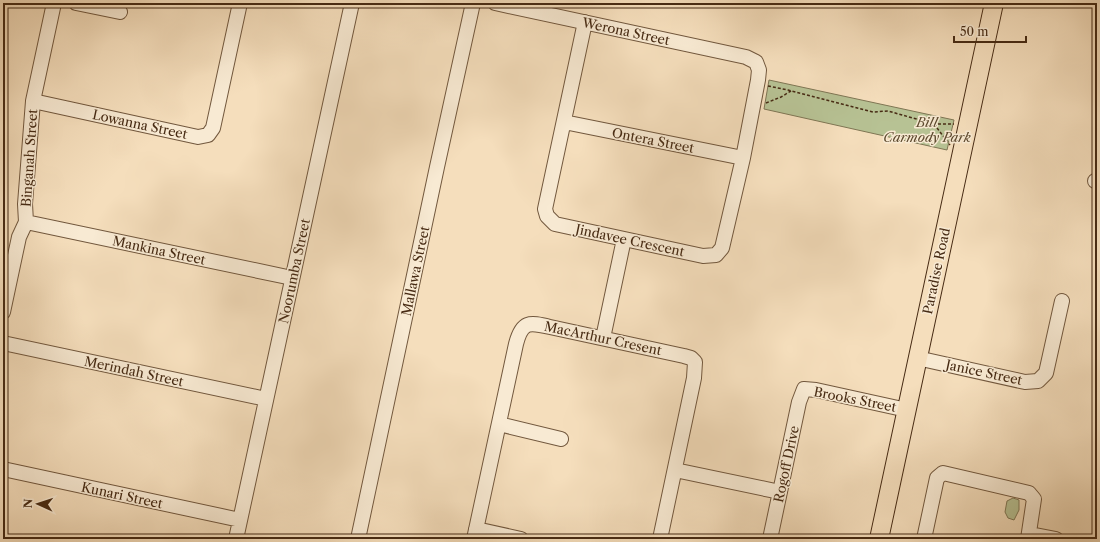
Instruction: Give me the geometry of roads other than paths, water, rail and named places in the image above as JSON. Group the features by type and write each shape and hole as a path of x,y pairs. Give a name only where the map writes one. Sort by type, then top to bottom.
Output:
{"main road":[{"name":"Paradise Road","path":"879,539 994,3"}],"street":[{"name":"Binganah Street","path":"3,312 19,237 26,222 25,204 33,101 54,3"},
{"path":"76,3 120,12"},
{"name":"Lowanna Street","path":"33,101 198,137 208,135 213,128 240,3"},
{"name":"Noorumba Street","path":"236,539 352,3"},
{"name":"Mallawa Street","path":"358,539 473,3"},
{"name":"Werona Street","path":"495,3 746,57 756,62"},
{"name":"Jindavee Crescent","path":"585,22 545,209 547,216 555,224 703,256 716,255 722,248 743,158 758,80 759,70 756,62"},
{"name":"Ontera Street","path":"564,122 743,158"},
{"name":"Mankina Street","path":"26,222 292,278"},
{"path":"603,338 624,239"},
{"name":"Janice Street","path":"917,358 1025,382 1038,381 1046,373 1062,301"},
{"name":"MacArthur Cresent","path":"475,534 517,339 525,325 536,324 684,356 691,358 695,362 694,378 660,539"},
{"name":"Merindah Street","path":"3,343 266,399"},
{"name":"Brooks Street","path":"804,390 816,390 907,410"},
{"name":"Rogoff Drive","path":"770,539 799,402 804,390"},
{"path":"499,424 561,439"},
{"name":"Kunari Street","path":"3,469 240,520"},
{"path":"675,470 780,492"},
{"path":"924,539 937,478 943,473 1029,493 1034,499 1029,537 1056,539"},
{"path":"475,534 521,539"}],"park label":[{"name":"Bill Carmody Park","path":"927,130"}]}
